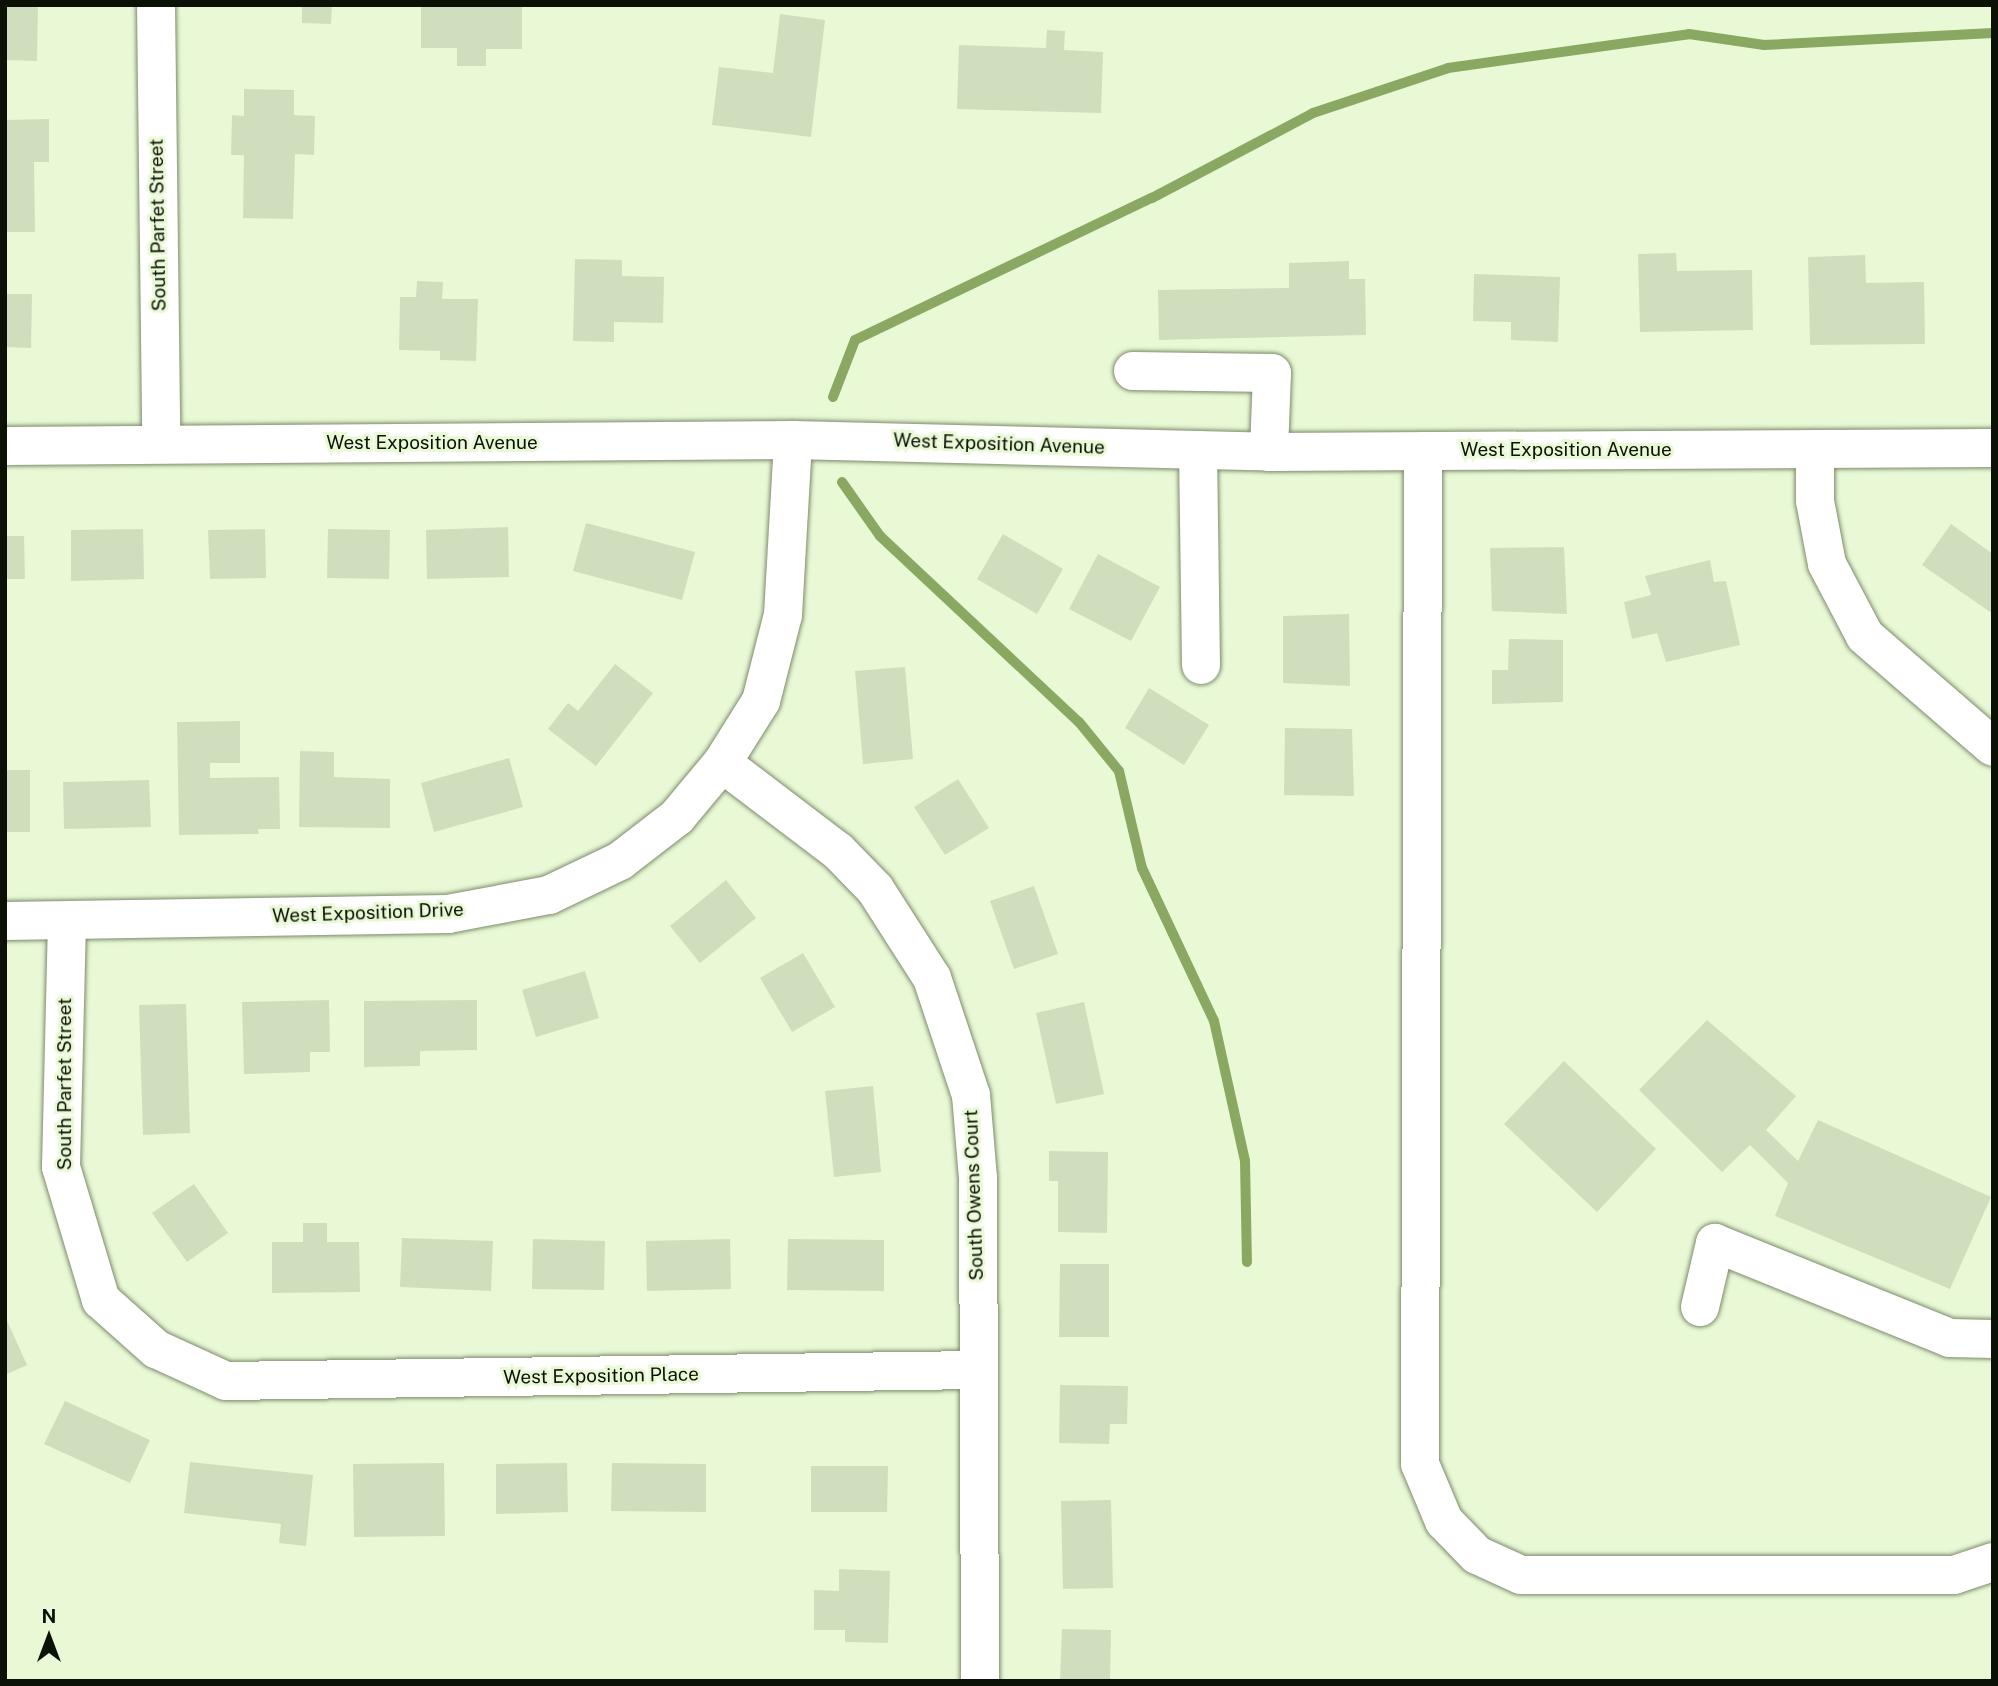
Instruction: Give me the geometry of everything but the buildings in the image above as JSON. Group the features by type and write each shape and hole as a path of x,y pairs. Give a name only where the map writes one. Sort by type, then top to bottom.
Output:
{"street":[{"name":"South Parfet Street","path":"156,5 161,444"},
{"path":"1133,371 1272,373 1269,452"},
{"name":"West Exposition Avenue","path":"5,446 793,440 1269,452 1993,448"},
{"name":"West Exposition Drive","path":"5,921 448,914 549,895 620,862 677,817 722,762 761,701 783,615 793,440"},
{"path":"1815,449 1815,501 1827,564 1865,636 1993,747"},
{"path":"1198,450 1201,665"},
{"path":"1423,451 1420,1464 1444,1521 1477,1555 1521,1575 1954,1575 1993,1562"},
{"name":"South Owens Court","path":"722,762 856,870 875,889 932,978 971,1096 978,1178 976,1370 980,1681"},
{"name":"South Parfet Street","path":"67,921 61,1167 101,1300 156,1349 226,1381"},
{"path":"1700,1307 1716,1243 1950,1338 1993,1339"},
{"name":"West Exposition Place","path":"226,1381 976,1370"}],"waterway":[{"path":"833,397 855,340 1152,198 1313,113 1448,68 1689,34 1764,45 1993,33"},
{"path":"842,482 880,536 1079,722 1119,771 1142,868 1214,1021 1245,1161 1247,1262"}]}
